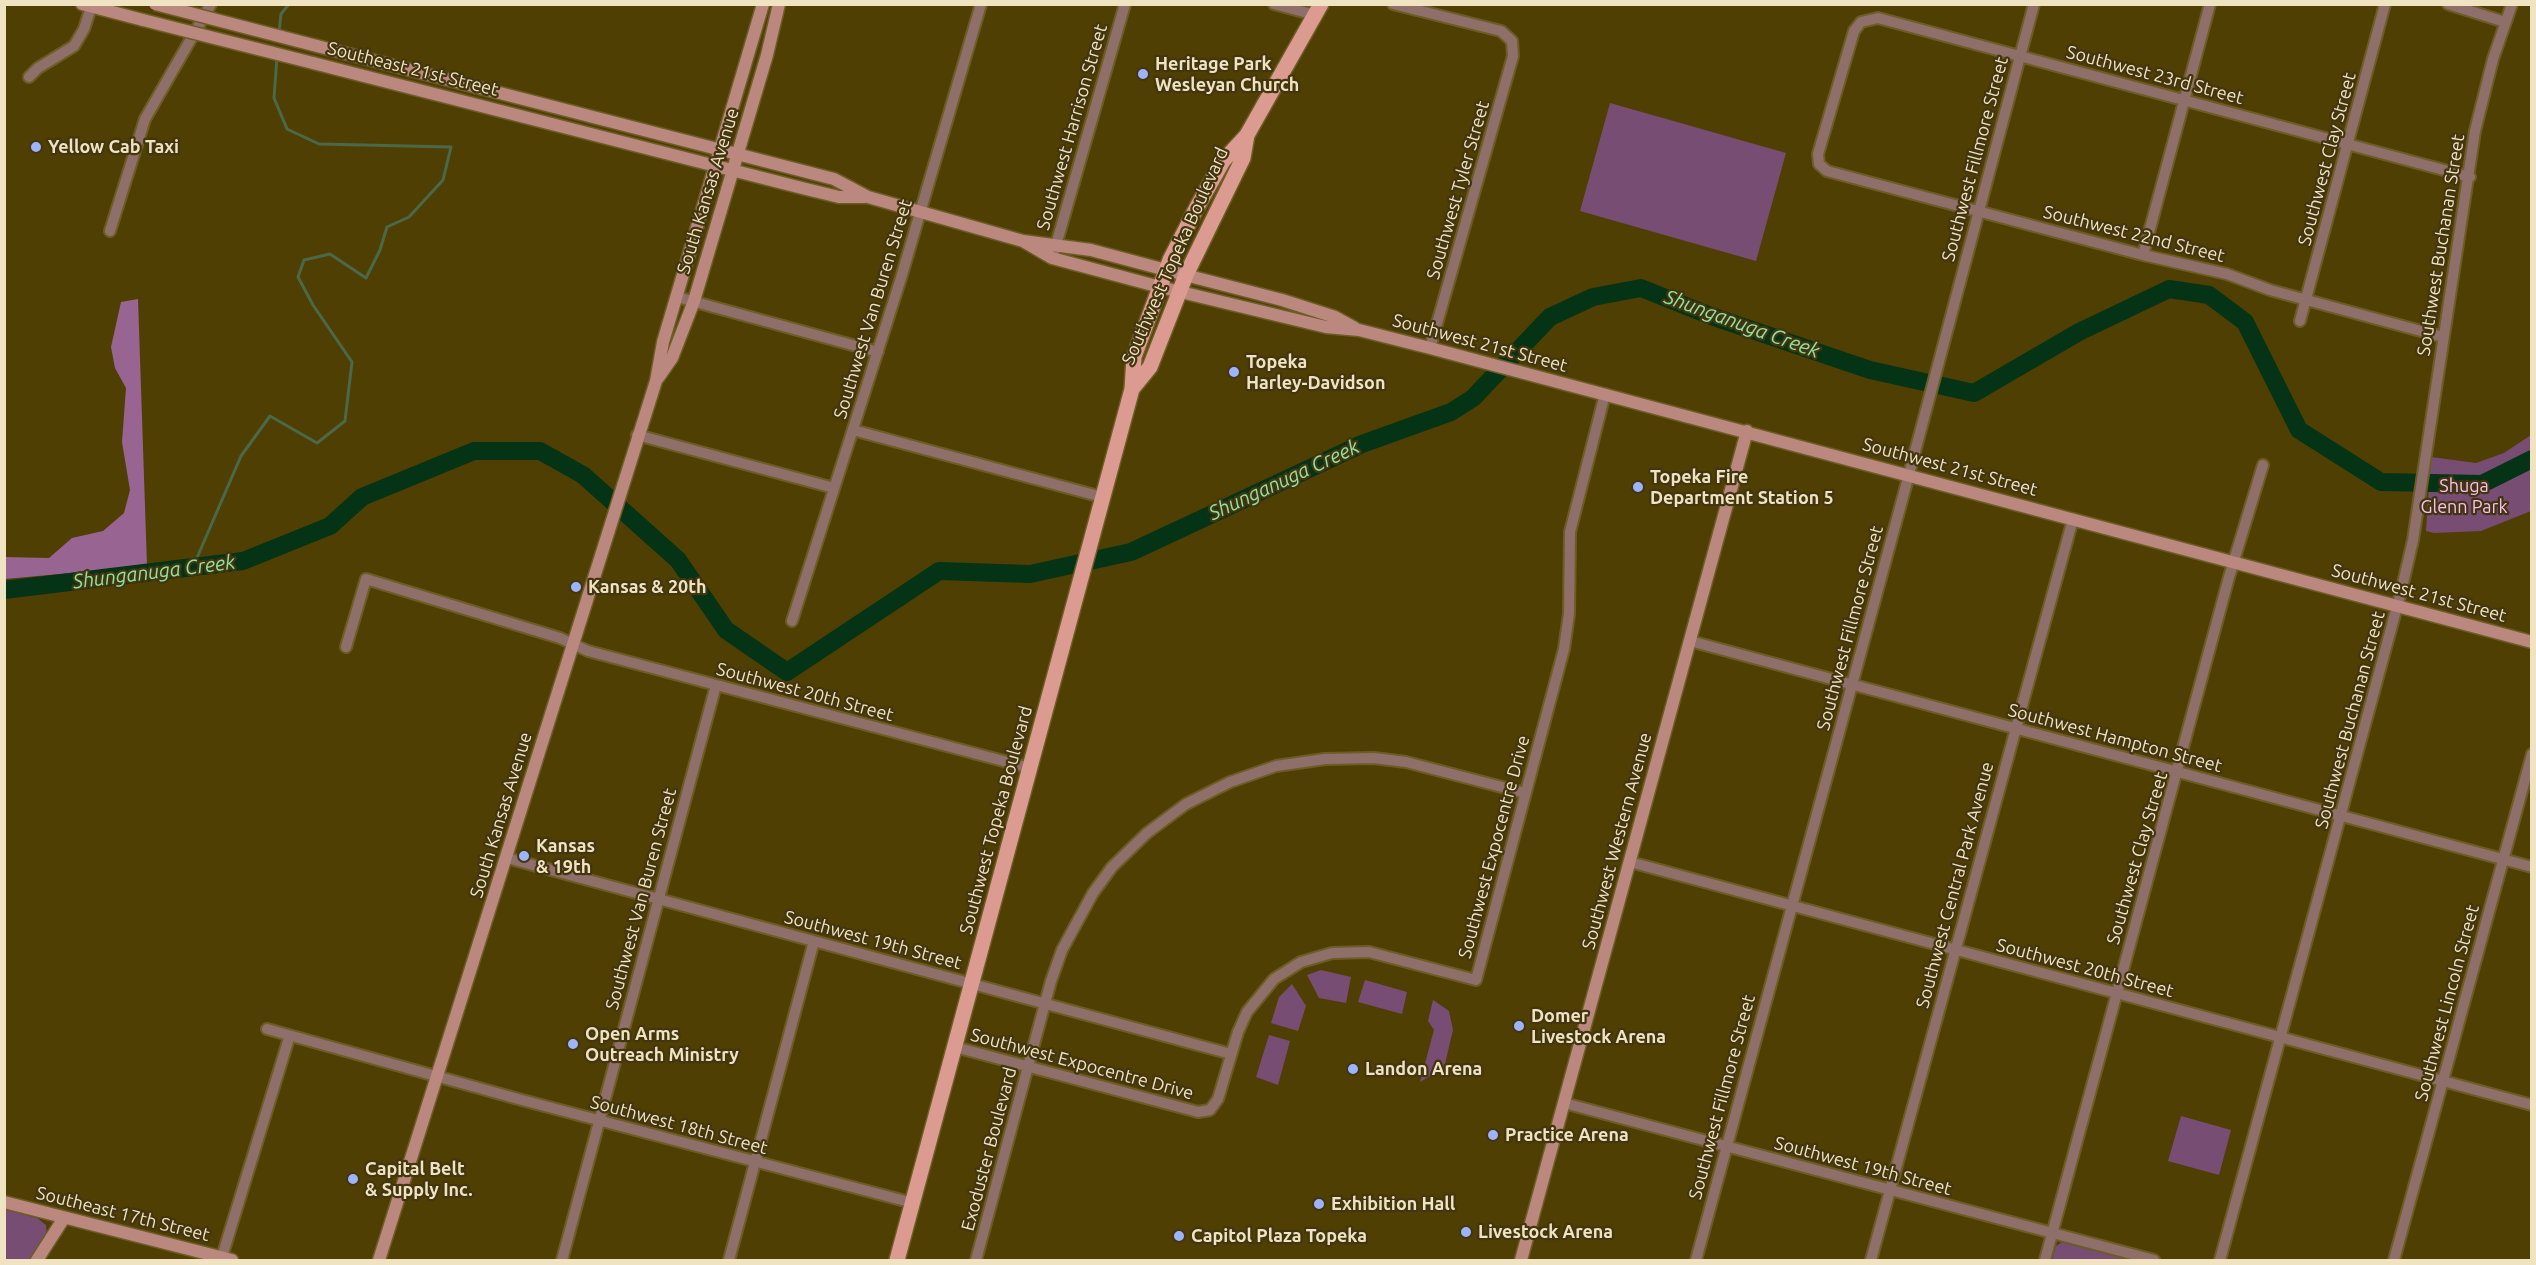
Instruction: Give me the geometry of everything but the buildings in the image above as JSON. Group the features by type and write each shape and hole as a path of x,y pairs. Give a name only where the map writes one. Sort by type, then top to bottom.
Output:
{"main road":[{"name":"Southeast 21st Street","path":"155,4 739,153"},
{"name":"South Kansas Avenue","path":"380,1260 630,457 656,381 663,342 763,4"},
{"name":"South Kansas Avenue","path":"656,381 672,358 694,301 734,171 779,4"},
{"name":"Southeast 21st Street","path":"89,5 734,171"},
{"name":"Southwest Topeka Boulevard","path":"897,1260 1132,389 1134,357 1166,270 1223,161 1247,135 1318,10"},
{"name":"Southwest Topeka Boulevard","path":"1132,389 1150,367 1186,275 1243,158 1247,135"},
{"name":"Southwest 21st Street","path":"739,153 834,179 868,197 1023,242 1053,258 1179,292 1326,327 1359,330 1475,359 2532,642"},
{"name":"Southwest 21st Street","path":"734,171 839,197 868,197"},
{"name":"Southwest 21st Street","path":"1023,242 1056,244 1186,275 1335,317 1359,330"},
{"name":"Southwest Western Avenue","path":"1521,1260 1747,431"},
{"name":"Southeast 17th Street","path":"4,1202 225,1260"},
{"path":"37,1260 64,1218"}],"street":[{"path":"110,231 145,119 211,4"},
{"name":"Southwest Van Buren Street","path":"792,621 921,212 981,4"},
{"name":"Southwest Harrison Street","path":"1053,258 1125,4"},
{"path":"1274,4 1318,10"},
{"name":"Southwest Tyler Street","path":"1393,4 1501,31 1512,41 1513,56 1430,348"},
{"name":"Southwest Fillmore Street","path":"1696,1260 2034,4"},
{"path":"2143,255 2210,4"},
{"name":"Southwest Clay Street","path":"2300,321 2385,4"},
{"path":"2448,4 2505,22"},
{"name":"Southwest Buchanan Street","path":"2220,1260 2398,606 2413,540 2443,337 2483,96 2512,4"},
{"path":"29,77 38,68 74,46 81,37 89,5"},
{"name":"Southwest 23rd Street","path":"1819,164 1818,154 1858,24 1866,19 1878,18 2470,177"},
{"name":"Southwest 22nd Street","path":"1819,164 1827,171 2143,255 2227,274 2306,300 2443,337"},
{"path":"677,297 878,352"},
{"name":"Southwest Expocentre Drive","path":"955,1047 1198,1112 1210,1110 1214,1106 1247,1012 1263,989 1288,969 1317,956 1332,953 1369,952 1476,980 1564,649 1569,614 1570,532 1605,394"},
{"path":"853,430 1102,497"},
{"path":"637,435 834,488"},
{"name":"Southwest Clay Street","path":"2045,1260 2234,562 2263,465"},
{"name":"Southwest Central Park Avenue","path":"1871,1260 2014,728 2073,519"},
{"name":"Southwest 20th Street","path":"345,647 366,579 573,644 588,651 1030,768"},
{"name":"Southwest Hampton Street","path":"1690,641 2532,867"},
{"name":"Southwest Van Buren Street","path":"562,1260 716,685"},
{"name":"Southwest Lincoln Street","path":"2394,1260 2532,754"},
{"name":"Exoduster Boulevard","path":"976,1260 1056,966 1072,928 1093,893 1112,867 1141,838 1196,798 1230,782 1292,763 1357,758 1422,766 1525,793"},
{"name":"Southwest 19th Street","path":"507,858 1231,1054"},
{"name":"Southwest 20th Street","path":"1630,862 2532,1105"},
{"path":"729,1260 814,941"},
{"name":"Southwest 18th Street","path":"267,1029 289,1038 913,1203"},
{"path":"225,1260 289,1038"},
{"name":"Southwest 19th Street","path":"1564,1102 2154,1260"}],"green space":[{"path":"1610,103 1786,153 1756,261 1580,211"},
{"name":"Shuga Glenn Park","path":"2531,435 2531,511 2481,531 2434,533 2426,531 2431,457 2476,463 2504,453"},
{"path":"1321,970 1351,977 1346,1003 1319,998 1307,975"},
{"path":"1365,980 1407,992 1402,1014 1358,1002"},
{"path":"1292,984 1306,1006 1298,1031 1271,1023 1279,997"},
{"path":"1433,1000 1449,1011 1453,1030 1444,1068 1420,1082 1434,1030 1428,1021"},
{"path":"1269,1035 1290,1041 1278,1085 1256,1077"},
{"path":"2181,1116 2231,1130 2219,1175 2168,1161"},
{"path":"4,1209 37,1218 46,1225 47,1236 32,1260 5,1260"},
{"path":"2062,1242 2130,1260 2052,1260 2056,1246"}],"shaded area":[{"path":"138,299 147,566 5,579 5,557 49,558 72,538 103,531 124,513 130,490 122,442 126,388 115,368 111,347 121,302"}],"waterway":[{"path":"279,32 281,14 289,4"},
{"path":"193,567 241,456 270,416 317,443 345,421 352,362 313,305 298,277 304,260 330,254 366,278 380,250 387,227 409,217 443,180 451,147 319,144 287,129 274,98 277,57"},
{"name":"Shunganuga Creek","path":"4,590 243,561 330,526 362,497 474,451 540,451 583,475 678,560 726,630 787,672 939,571 1030,574 1131,552 1362,444 1451,412 1473,398 1550,317 1593,297 1641,288 1711,316 1870,370 1974,393 2079,332 2169,289 2209,295 2245,322 2299,430 2381,482 2482,484 2532,459"}],"place":[{"name":"Heritage Park Wesleyan Church","path":"1143,74"},
{"name":"Yellow Cab Taxi","path":"36,147"},
{"name":"Topeka Harley-Davidson","path":"1234,372"},
{"name":"Topeka Fire Department Station 5","path":"1638,487"},
{"name":"Kansas & 20th","path":"576,587"},
{"name":"Kansas & 19th","path":"524,856"},
{"name":"Domer Livestock Arena","path":"1519,1026"},
{"name":"Open Arms Outreach Ministry","path":"573,1044"},
{"name":"Landon Arena","path":"1353,1069"},
{"name":"Practice Arena","path":"1493,1135"},
{"name":"Capital Belt & Supply Inc.","path":"353,1179"},
{"name":"Exhibition Hall","path":"1319,1204"},
{"name":"Livestock Arena","path":"1466,1232"},
{"name":"Capitol Plaza Topeka","path":"1179,1236"}]}
